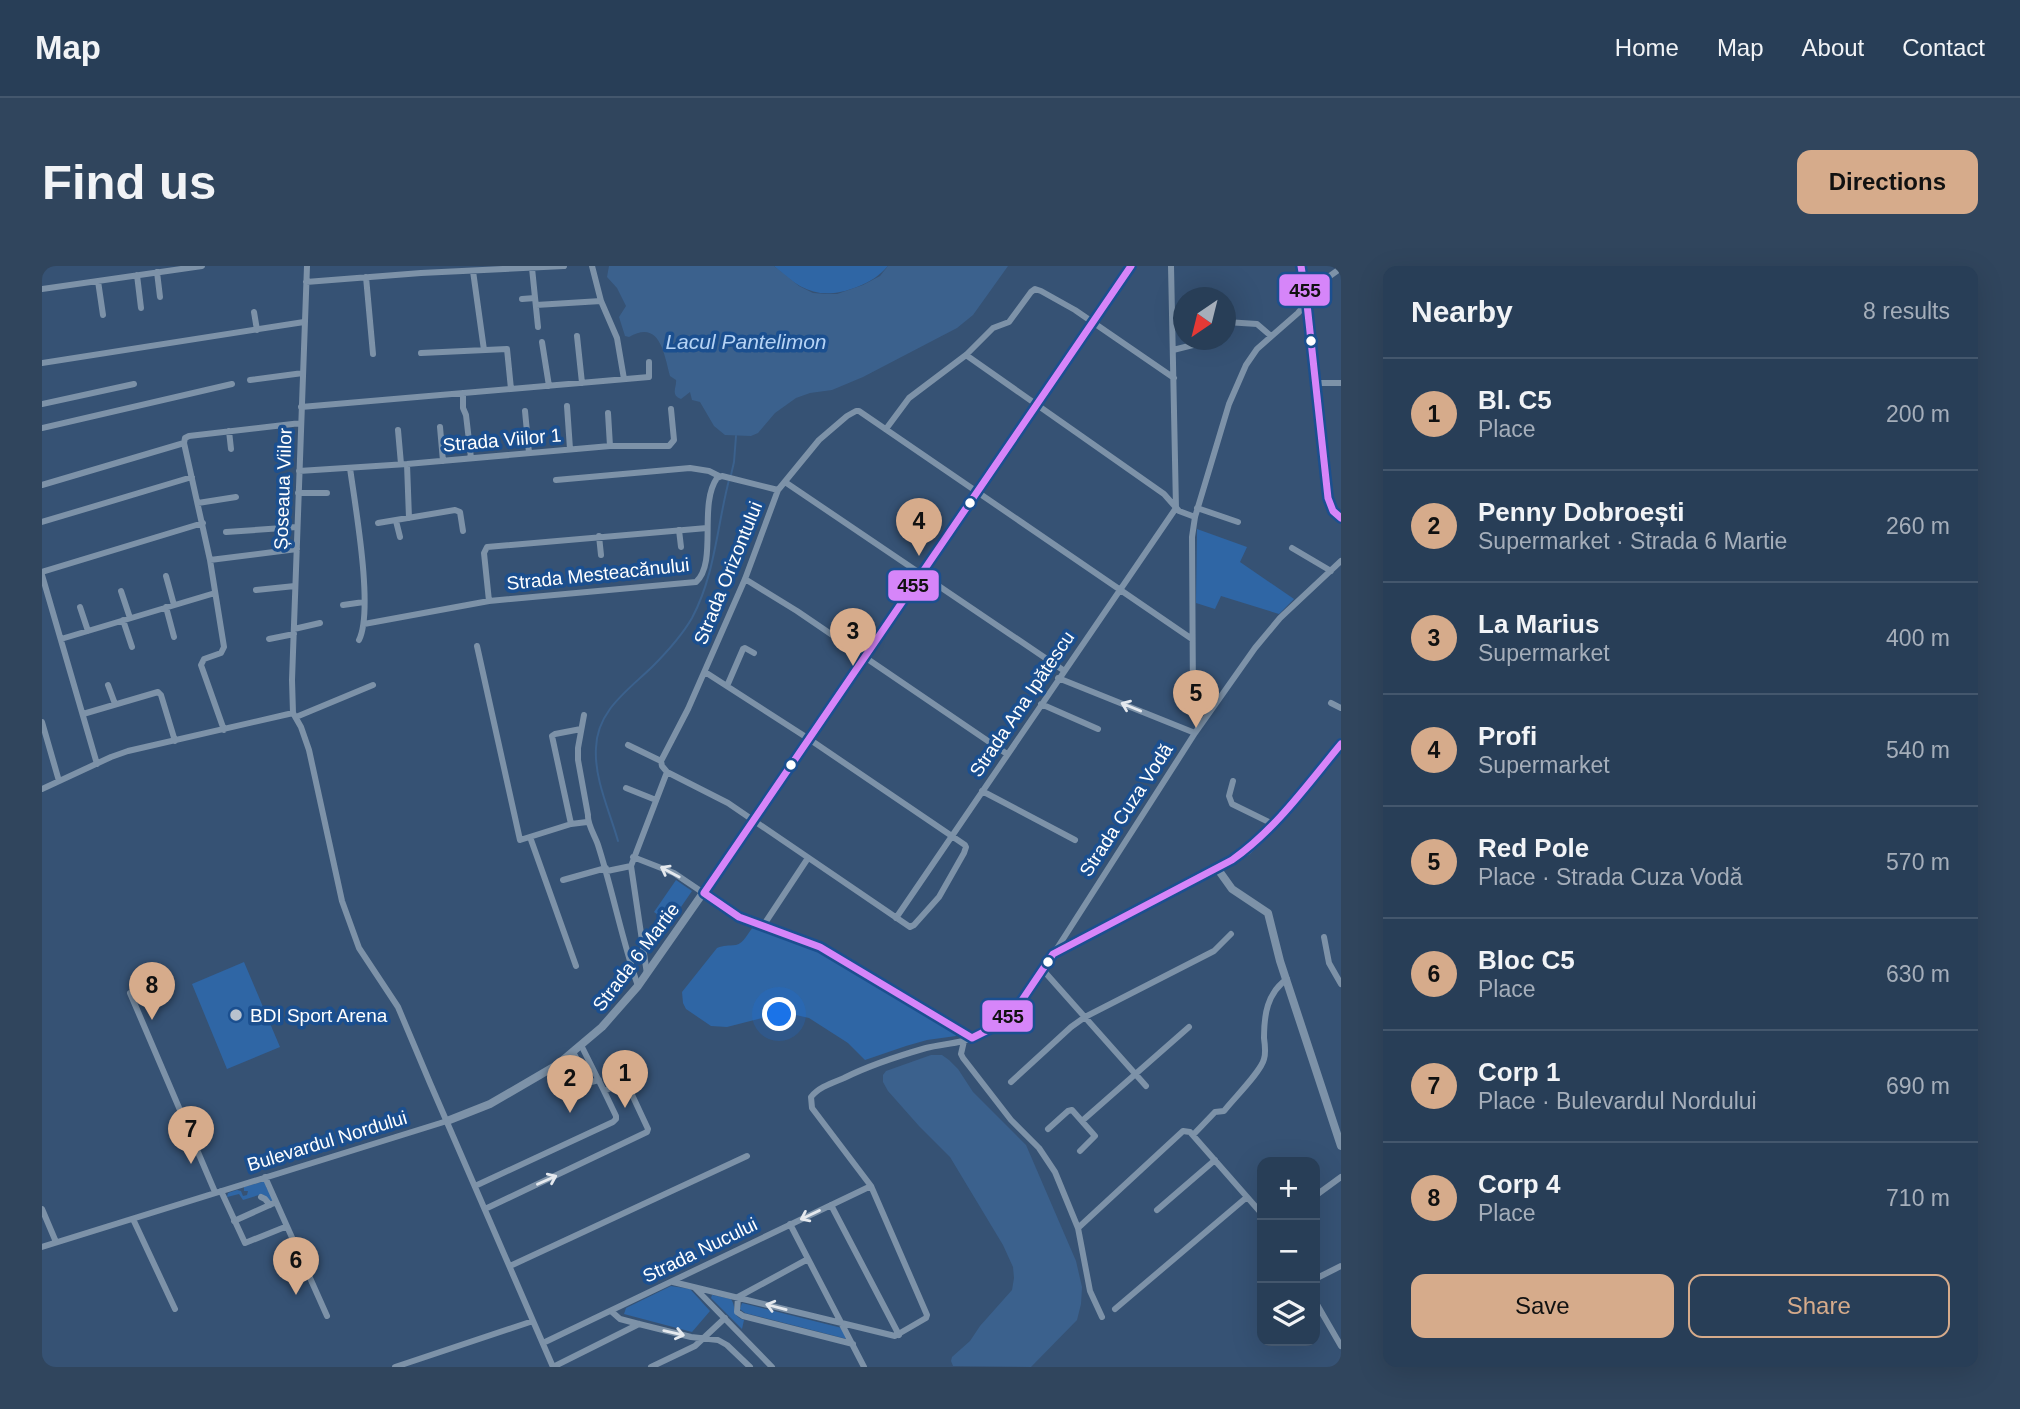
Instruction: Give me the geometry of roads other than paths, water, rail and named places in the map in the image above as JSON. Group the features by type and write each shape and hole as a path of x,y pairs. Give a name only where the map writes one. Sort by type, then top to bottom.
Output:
{"street":[{"path":"42,289 202,266"},
{"name":"Șoseaua Viilor","path":"295,715 295,586 307,266"},
{"path":"306,282 460,269 473,271 564,266"},
{"path":"592,266 601,301 617,338 624,379"},
{"name":"Strada 6 Martie","path":"447,1121 490,1104 541,1075 602,1027 638,986 1131,266"},
{"path":"1171,266 1176,508"},
{"path":"1301,266 1329,503 1332,511 1341,518"},
{"path":"532,268 538,327"},
{"path":"1199,726 1193,702 1191,546 1197,508 1229,404 1251,357 1307,304 1327,278 1341,268"},
{"path":"473,271 484,349"},
{"path":"157,272 160,297"},
{"path":"137,275 141,308"},
{"path":"366,277 373,354"},
{"path":"98,281 103,315"},
{"path":"1174,378 1093,322 1035,289 1009,322 993,328 966,355 909,398 886,429 1192,639"},
{"path":"523,299 536,302 601,301"},
{"path":"254,312 257,330"},
{"path":"42,363 304,322"},
{"path":"1236,323 1257,324 1272,336"},
{"path":"577,336 582,383"},
{"path":"542,342 549,386"},
{"path":"421,354 507,349 511,389"},
{"path":"966,355 1164,494 1176,508 1195,517"},
{"path":"302,407 649,377 649,362"},
{"path":"250,380 303,373"},
{"path":"1315,383 1341,383"},
{"path":"42,404 134,384"},
{"path":"42,428 232,384"},
{"path":"463,393 471,458"},
{"path":"567,406 570,449"},
{"name":"Strada Viilor 1","path":"299,471 610,446 671,445 674,440 671,410"},
{"path":"525,411 529,453"},
{"name":"Strada Orizontului","path":"661,761 705,672 745,579 778,490 813,447 856,411 886,429"},
{"path":"608,413 610,446"},
{"path":"224,730 201,665 204,659 221,653 224,647 210,560 185,438 301,423"},
{"path":"440,427 443,461"},
{"path":"398,430 410,518"},
{"path":"229,431 231,449"},
{"path":"42,485 184,443"},
{"path":"350,468 362,559 364,624 359,640"},
{"path":"556,480 690,468 778,490"},
{"name":"Strada Mesteacănului","path":"707,528 485,548 489,601 696,582 701,577 705,563 709,497 713,482 721,476"},
{"path":"42,522 192,477"},
{"path":"785,482 1063,670"},
{"path":"298,493 327,493"},
{"path":"198,503 236,497"},
{"name":"Strada Ana Ipătescu","path":"895,918 1176,508"},
{"path":"1197,508 1238,522"},
{"path":"378,523 458,511 463,531"},
{"path":"397,520 400,537"},
{"path":"97,764 42,573 203,523"},
{"path":"226,532 297,527"},
{"name":"Strada Mesteacănului","path":"679,530 681,547"},
{"name":"Strada Mesteacănului","path":"599,536 601,555"},
{"path":"1292,548 1331,571"},
{"path":"210,560 296,549"},
{"name":"Strada Cuza Vodă","path":"872,1186 812,1108 811,1097 821,1088 868,1066 928,1048 964,1041 989,1031 1010,1015 1043,970 1199,726 1261,640 1288,610 1341,561"},
{"path":"166,576 174,605"},
{"path":"745,579 1007,754"},
{"path":"256,590 295,586"},
{"path":"121,591 132,647"},
{"path":"61,639 215,593"},
{"path":"364,624 489,601"},
{"path":"344,605 364,602"},
{"path":"80,607 88,631"},
{"path":"166,607 174,637"},
{"path":"269,639 320,623"},
{"path":"477,646 520,840 571,824 587,822"},
{"path":"727,686 743,649 754,653"},
{"path":"628,745 661,761 666,770 717,796 908,927 912,927 939,897 966,849 965,845 705,672"},
{"path":"1058,678 1195,733"},
{"path":"108,685 115,704"},
{"path":"42,789 128,751 295,715 373,685"},
{"path":"83,715 158,692 175,741"},
{"path":"1041,704 1098,729"},
{"path":"1331,704 1341,708"},
{"path":"295,715 306,739 342,901 359,948 398,1007 553,1367 639,1324"},
{"path":"584,715 578,760 587,822 594,832 606,869 638,986"},
{"path":"42,722 59,781"},
{"path":"571,824 552,736 581,729"},
{"path":"1053,954 1247,851 1341,744"},
{"path":"647,974 631,866 666,770"},
{"path":"1233,781 1229,796 1232,804 1273,824"},
{"path":"626,788 656,800"},
{"path":"982,791 1074,840"},
{"path":"530,837 576,966"},
{"path":"634,857 674,873 731,913 820,947 972,1038"},
{"path":"763,926 808,858"},
{"path":"563,880 606,869 631,866"},
{"path":"1217,868 1232,889 1268,913 1287,979 1338,1125 1341,1146"},
{"path":"1011,1082 1085,1017 1217,949 1231,934"},
{"path":"1324,937 1329,963 1340,983"},
{"path":"1043,970 1146,1086"},
{"path":"1193,1135 1215,1112 1224,1111 1261,1067 1265,1055 1264,1022 1267,1006 1274,991 1287,979"},
{"path":"130,993 218,1191 245,1243 285,1227"},
{"path":"1082,1121 1189,1027"},
{"path":"964,1041 961,1054 963,1058 1011,1120 1046,1156 1062,1186 1078,1228 1090,1291 1102,1317"},
{"path":"475,1185 615,1121 616,1116 581,1045"},
{"path":"573,1052 587,1080 599,1080"},
{"path":"485,1209 648,1132 626,1083 604,1091"},
{"path":"1048,1129 1072,1110 1095,1137 1080,1151"},
{"name":"Bulevardul Nordului","path":"42,1247 447,1121"},
{"path":"1078,1228 1183,1131 1189,1131 1193,1135 1257,1208"},
{"path":"510,1266 747,1156"},
{"path":"1157,1210 1215,1160"},
{"path":"265,1177 327,1316"},
{"path":"1320,1192 1341,1177"},
{"path":"673,1282 842,1324 899,1335 927,1315 872,1186"},
{"name":"Strada Nucului","path":"543,1343 872,1186"},
{"path":"234,1222 272,1204 261,1197"},
{"path":"1115,1309 1247,1197"},
{"path":"831,1205 899,1335"},
{"path":"42,1209 56,1242"},
{"path":"133,1219 175,1309"},
{"path":"790,1224 864,1367"},
{"path":"738,1297 808,1259"},
{"path":"1320,1276 1341,1266"},
{"path":"694,1287 772,1367"},
{"path":"738,1297 736,1310 743,1316 853,1344"},
{"path":"1320,1310 1341,1346"},
{"path":"611,1311 620,1319 691,1337 713,1338 726,1345 749,1367"},
{"path":"651,1367 695,1346 725,1318"},
{"path":"395,1367 533,1321"}],"water":[{"name":"Lacul Pantelimon","path":"609,266 774,266 799,286 813,293 837,294 880,276 888,266 1008,266 973,315 957,328 863,377 832,390 796,398 775,413 758,433 751,436 725,435 714,426 700,402 692,400 690,392 681,399 676,395 676,380 670,376 663,349 654,336 648,332 625,336 619,317 626,306 617,288 607,277"},
{"path":"931,1055 942,1055 949,1060 973,1092 1026,1145 1076,1261 1082,1287 1077,1320 1031,1367 953,1366 951,1361 1012,1290 1014,1278 1013,1267 1003,1245 950,1157 919,1126 883,1082 886,1071"}],"waterway":[{"path":"731,475 736,436"},
{"path":"618,841 597,772 598,735 615,703 668,650 692,618 711,568 729,480"}],"place":[{"name":"Profi","path":"919,556"},
{"name":"La Marius","path":"853,666"},
{"name":"Red Pole","path":"1196,728"},
{"name":"BDI Sport Arena","path":"236,1015"},
{"name":"Corp 4","path":"152,1020"},
{"name":"Bl. C5","path":"625,1108"},
{"name":"Penny Dobroești","path":"570,1113"},
{"name":"Corp 1","path":"191,1164"},
{"name":"Bloc C5","path":"296,1295"}]}
